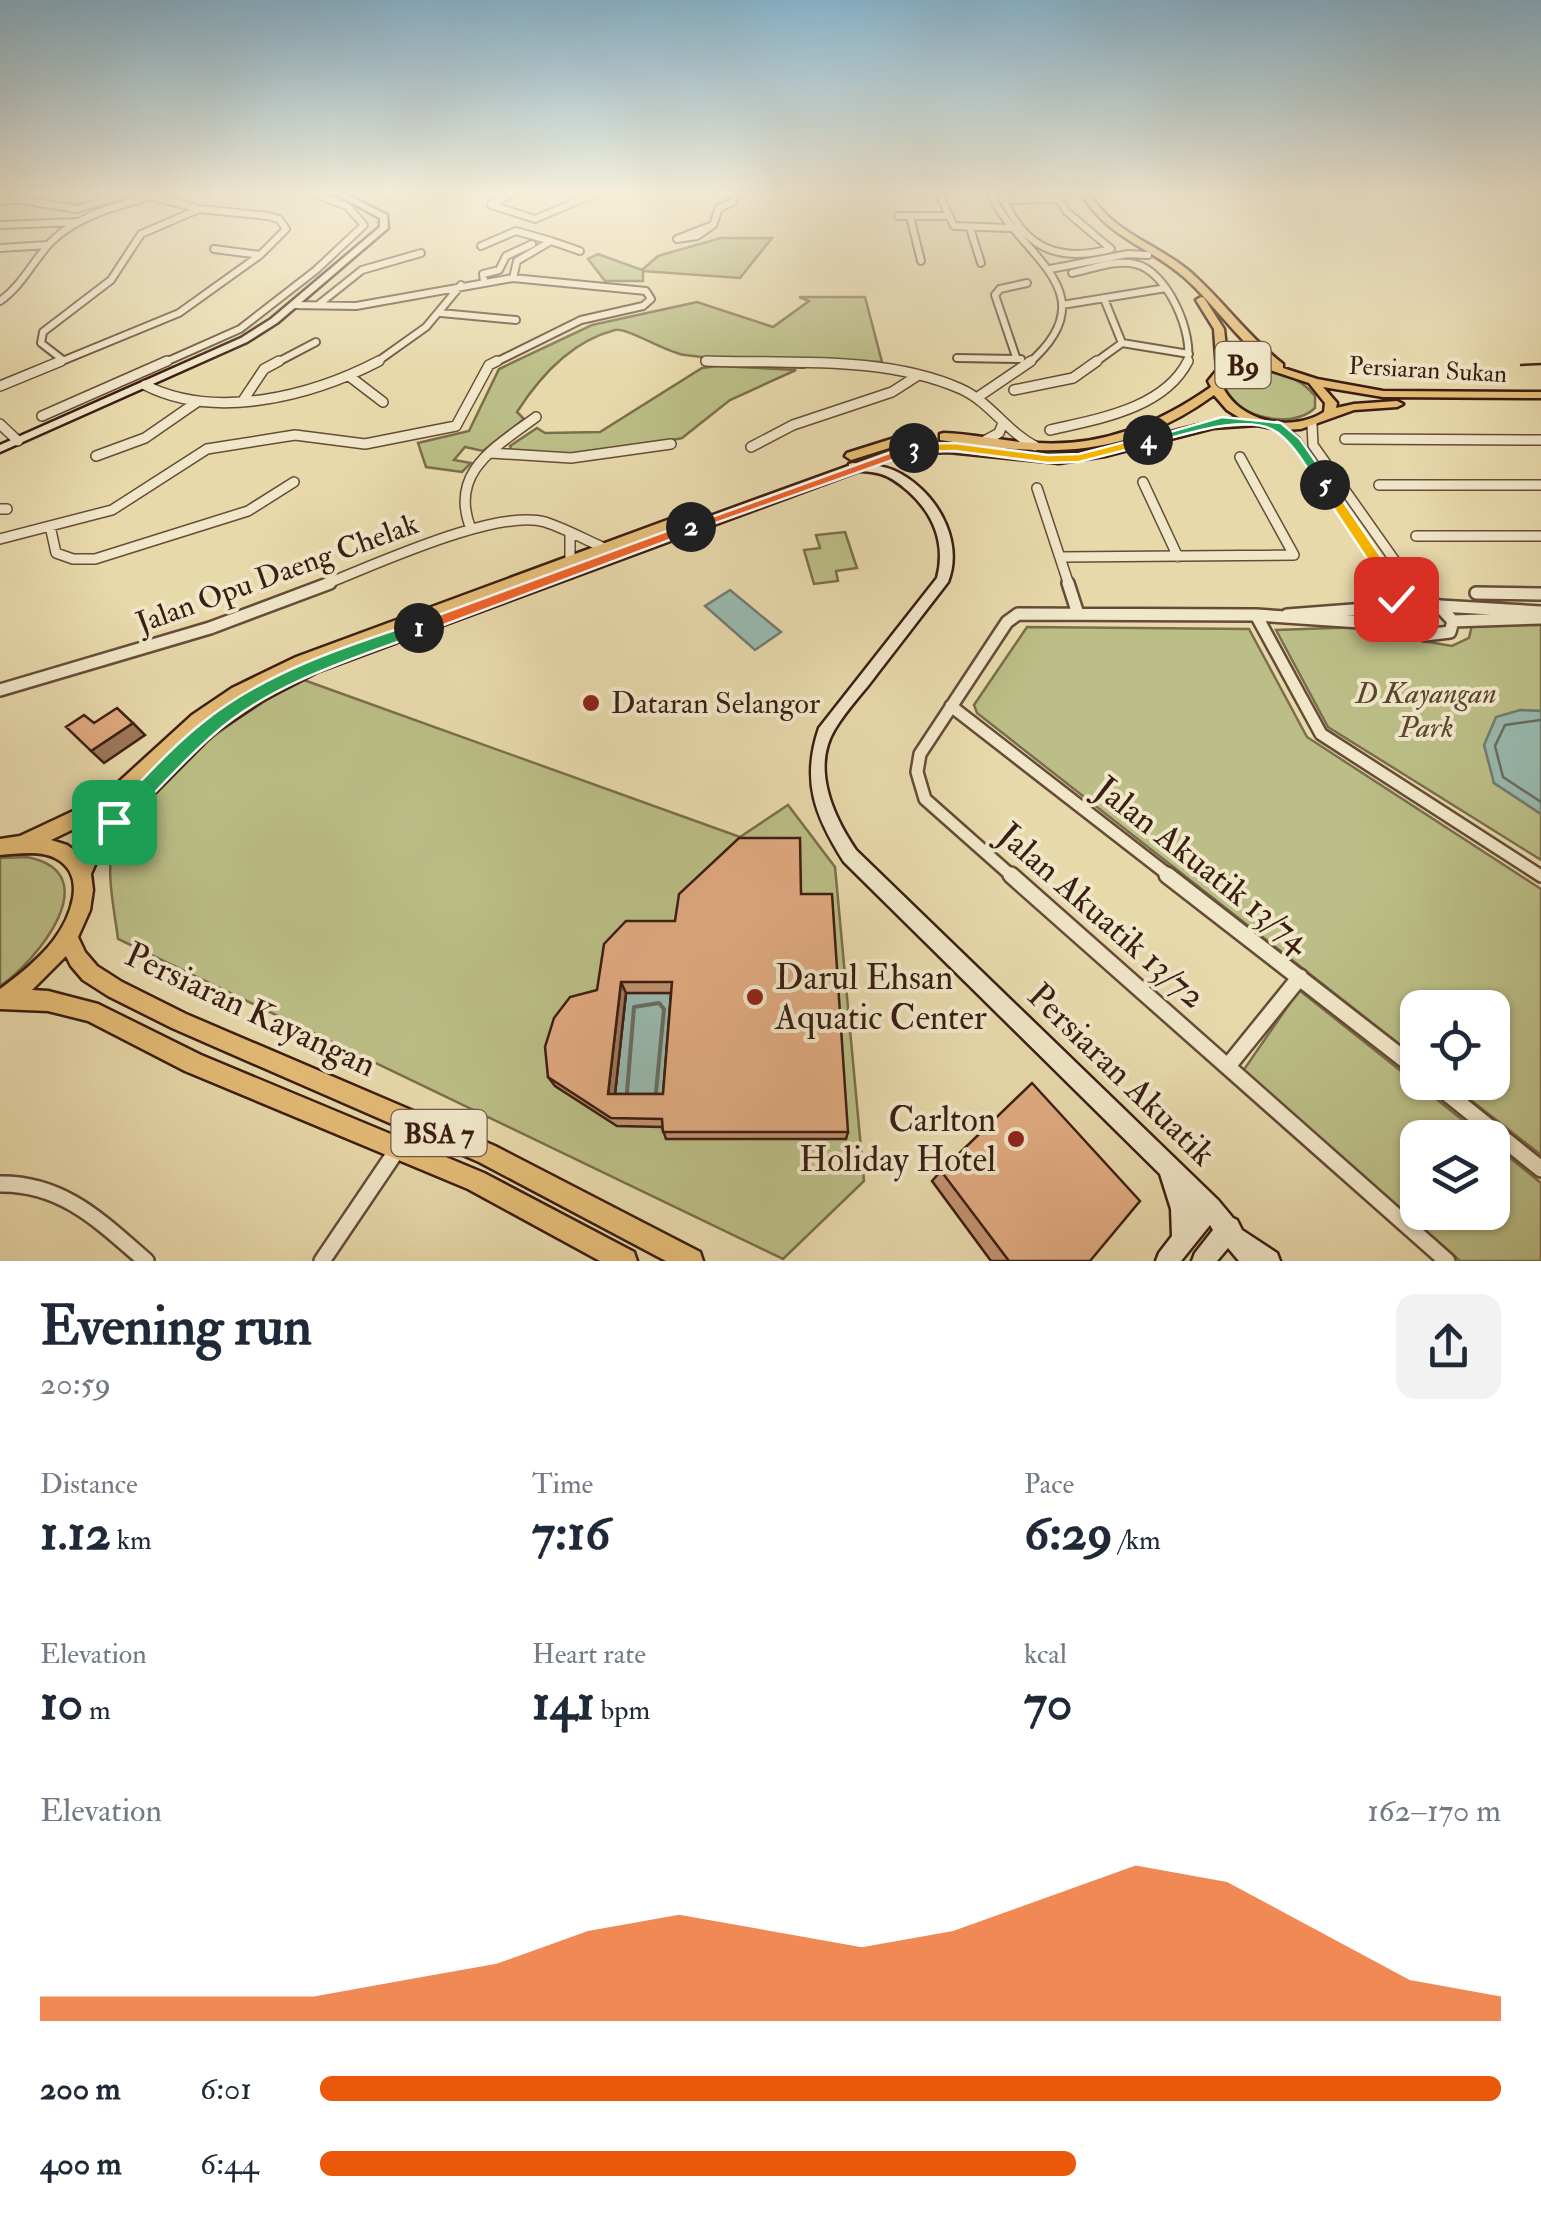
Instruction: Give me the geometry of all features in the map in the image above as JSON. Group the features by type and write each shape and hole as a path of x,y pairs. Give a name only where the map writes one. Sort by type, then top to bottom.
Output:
{"main road":[{"name":"B9","path":"1141,253 1171,270 1209,310 1220,329 1223,370"},
{"name":"B9","path":"1155,253 1181,269 1210,296 1240,336 1282,368 1325,392 1331,403 1330,413 1312,424 1269,423 1230,407 1215,389 1214,382 1223,370 1249,364 1282,368"},
{"name":"Persiaran Sukan","path":"1313,382 1384,394 1541,395"},
{"path":"27,842 107,804 198,720 238,692 301,661 903,439 937,436 1075,447 1144,430 1178,416 1215,389"},
{"name":"Persiaran Sukan","path":"1330,413 1382,404 1541,403"},
{"path":"2,1001 30,980 68,936 83,897 82,872 95,846 128,808 208,728 257,695 311,668 903,450 955,447 1036,458 1079,458 1203,424 1269,423"},
{"path":"0,846 27,842 50,845 68,853 82,872"},
{"name":"Persiaran Kayangan","path":"68,936 78,959 90,973 115,988 179,1021 487,1154 691,1261"},
{"name":"Persiaran Kayangan","path":"2,1001 48,1000 92,1010 193,1063 476,1180 625,1261"}],"street":[{"path":"0,301 25,281 44,253"},
{"path":"62,360 41,344 43,332 111,280 129,253"},
{"path":"249,253 260,254"},
{"path":"42,416 240,330 334,253"},
{"path":"0,449 114,399 151,389 244,340 355,253"},
{"path":"317,306 362,270 419,253"},
{"path":"492,256 513,253"},
{"path":"513,278 517,261 530,253"},
{"path":"918,253 920,262"},
{"path":"977,253 980,263"},
{"path":"978,397 1054,340 1062,305 1050,269 1034,253"},
{"path":"1055,253 1059,256 1096,253"},
{"path":"1050,269 1103,253"},
{"path":"0,386 179,313 260,254"},
{"path":"484,281 483,274 499,270 506,256"},
{"path":"1050,430 1131,410 1188,364 1190,342 1166,288 1144,266 1135,263 1072,273"},
{"path":"316,270 332,271"},
{"path":"0,539 121,506 200,454 223,444 296,435 365,444 456,426 489,365 581,320 642,306 651,299 646,291 625,286 513,278 371,304 293,305"},
{"path":"1016,357 995,294 1000,289 1027,283"},
{"path":"151,389 197,402 244,400 349,376 404,344 441,313 461,285"},
{"path":"1062,305 1166,288"},
{"path":"1106,300 1122,344"},
{"path":"441,313 516,320"},
{"path":"244,400 264,369 316,342"},
{"path":"1014,390 1073,378 1122,344 1189,354"},
{"path":"957,358 1016,357 1028,363"},
{"path":"705,361 871,369 918,376 978,397 1016,436 1038,447"},
{"path":"349,376 384,402"},
{"path":"751,446 810,418 892,392 918,376"},
{"path":"103,390 114,399"},
{"path":"96,456 145,438 197,402"},
{"path":"471,529 460,503 463,485 473,469 536,417"},
{"path":"986,440 998,433 1004,423"},
{"path":"1269,423 1296,442 1400,597"},
{"path":"0,424 18,441"},
{"path":"1312,424 1313,445 1406,580 1426,599 1440,606 1541,615"},
{"path":"1345,440 1541,440"},
{"path":"491,453 572,458 671,444"},
{"path":"852,466 895,476 895,463 903,450"},
{"path":"1061,557 1294,555 1240,457"},
{"name":"Persiaran Akuatik","path":"895,476 944,530 950,560 942,578 827,728 818,758 820,804 850,856 1210,1208 1253,1261"},
{"path":"50,526 56,553 73,560 95,560 248,511 294,482"},
{"path":"1143,482 1178,557"},
{"path":"1378,485 1541,485"},
{"path":"1038,488 1078,614 1281,616 1404,626 1424,635 1444,636 1450,632 1453,621"},
{"name":"Jalan Opu Daeng Chelak","path":"0,690 210,628 471,529 522,520 542,521 602,547"},
{"path":"570,536 570,560"},
{"path":"1416,536 1541,536"},
{"path":"1476,593 1541,594"},
{"path":"1400,597 1426,599"},
{"path":"1281,616 1309,610 1392,607 1400,597"},
{"path":"1440,606 1453,621"},
{"path":"1392,607 1404,626"},
{"name":"Jalan Akuatik 13/72","path":"1078,614 1012,617 920,754 917,772 925,799 1447,1261"},
{"path":"1256,615 1321,734 1541,876"},
{"path":"1453,621 1541,615"},
{"name":"Jalan Akuatik 13/74","path":"951,706 1400,1056"},
{"path":"1228,1066 1300,976"},
{"path":"1455,1100 1541,1169"},
{"path":"322,1261 400,1146"},
{"path":"1170,1170 1182,1209 1184,1242"},
{"path":"0,1184 14,1182 64,1192 146,1261"},
{"path":"1167,1261 1210,1208"},
{"path":"1204,1261 1234,1234"},
{"name":"Persiaran Akuatik","path":"1234,1234 1269,1261"}],"green space":[{"path":"760,253 740,278 643,271 643,281 605,281 588,259 598,254 642,270 658,256"},
{"path":"799,297 865,297 882,362 708,358 668,350 615,330 585,342 558,362 517,412 524,419 483,451 465,447 454,460 471,463 462,472 426,467 418,443 469,431 499,369 592,325 697,302 773,327 809,301"},
{"path":"702,368 796,370 730,400 682,438 598,455 512,452 510,446 537,428 545,433 600,432"},
{"path":"1252,368 1279,372 1302,383 1315,396 1315,408 1291,419 1247,411 1226,393 1221,381 1229,372"},
{"path":"845,532 857,568 836,571 838,581 814,584 804,550 820,548 816,535"},
{"name":"D Kayangan Park","path":"1472,625 1541,625 1541,711 1520,710 1494,783 1541,814 1541,860 1328,727 1276,630 1391,626 1411,639 1452,646 1469,638"},
{"path":"1027,627 1249,629 1307,737 1541,889 1541,1155 1510,1131 1510,1120 1496,1120 1471,1100 1510,1100 1510,990 1400,990 1400,1045 977,713 974,705"},
{"path":"301,679 740,837 788,805 835,867 864,1181 783,1259 118,939 110,864 114,839 122,824 197,749"},
{"path":"27,857 51,866 63,880 64,898 46,938 31,958 0,986 0,858"},
{"path":"1299,990 1400,1070 1400,1100 1437,1100 1463,1120 1400,1120 1400,1208 1243,1071"},
{"path":"1510,1158 1541,1183 1541,1261 1460,1261 1425,1230 1510,1230"}],"water":[{"path":"730,590 781,632 755,650 705,606"},
{"path":"1520,710 1541,711 1541,814 1494,783 1484,745 1496,717"},
{"path":"626,993 675,993 667,1103 614,1103"}],"building":[{"path":"117,708 133,723 91,751 66,727 84,715 94,723"},
{"name":"Darul Ehsan Aquatic Center","path":"739,838 800,838 801,894 832,894 848,1132 663,1132 662,1119 611,1118 548,1077 545,1047 554,1018 570,997 597,990 604,944 626,921 675,921 679,894","holes":["621,982 672,982 663,1094 608,1094"]},
{"name":"Carlton Holiday Hotel","path":"1032,1083 1140,1201 1090,1261 1009,1261 941,1171"}],"tram line":[{"path":"1521,365 1541,364"}],"place":[{"name":"Dataran Selangor","path":"591,703"},
{"name":"Darul Ehsan Aquatic Center","path":"755,997"},
{"name":"Carlton Holiday Hotel","path":"1016,1139"}],"route":[{"path":"114,822 208,728 257,695 311,668 903,450 934,446 1048,459 1079,458 1203,424 1222,421 1277,425 1296,442 1400,597 1396,599"}]}
